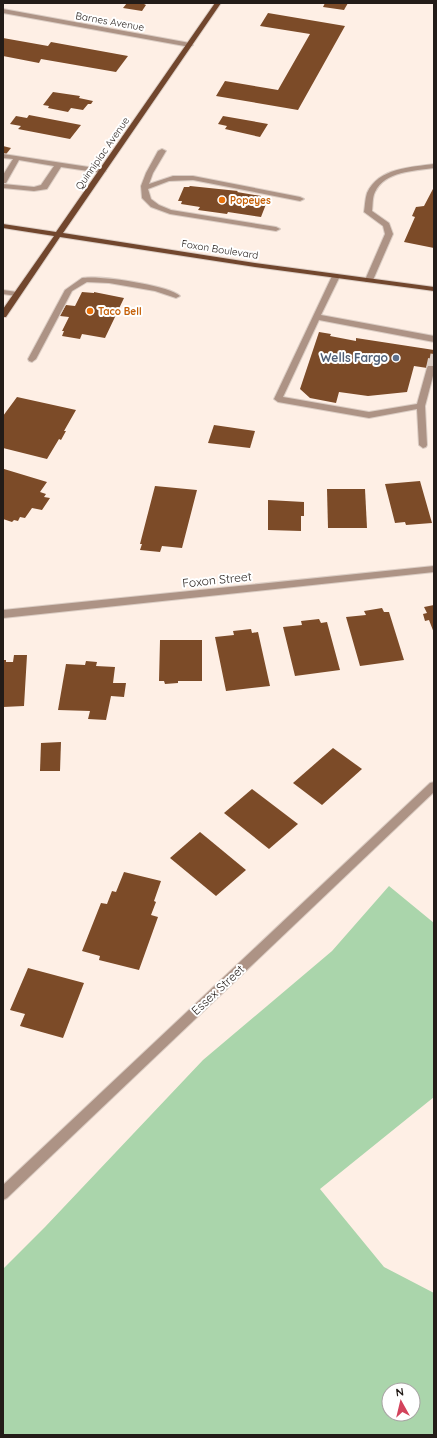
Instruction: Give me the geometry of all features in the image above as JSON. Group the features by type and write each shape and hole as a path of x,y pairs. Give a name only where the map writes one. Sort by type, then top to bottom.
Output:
{"main road":[{"name":"Quinnipiac Avenue","path":"3,315 57,234 218,3"},
{"name":"Foxon Boulevard","path":"3,226 248,264 434,289"}],"street":[{"name":"Barnes Avenue","path":"3,12 190,45"},
{"path":"162,151 150,173 145,188 146,198 154,206 170,212 276,229"},
{"path":"5,156 102,171"},
{"path":"4,178 17,158"},
{"path":"3,186 34,189 44,187 59,164"},
{"path":"369,280 390,234 386,225 368,212 371,193 382,179 396,172 434,166"},
{"path":"3,167 11,168"},
{"path":"145,188 176,176 300,198"},
{"path":"336,276 278,399 369,415 421,406"},
{"path":"32,359 69,290 85,280 109,281 157,288 176,296"},
{"path":"3,292 17,294"},
{"path":"317,317 434,339"},
{"path":"423,445 421,406 431,368"},
{"name":"Foxon Street","path":"3,614 434,569"},
{"name":"Essex Street","path":"3,1194 434,786"}],"green space":[{"path":"389,886 434,923 434,1097 320,1189 384,1267 434,1293 434,1435 3,1435 3,1269 45,1227 203,1060 332,951"}],"building":[{"path":"127,3 145,3 144,4 146,5 142,11 123,8"},
{"path":"325,3 348,3 344,10 323,7"},
{"path":"268,13 345,26 298,110 216,96 225,81 278,90 310,34 260,26"},
{"path":"3,38 48,46 51,42 128,56 116,72 41,59 39,63 3,56"},
{"path":"53,92 80,96 79,98 93,101 83,110 71,108 68,112 48,108 49,106 43,105"},
{"path":"29,115 81,125 70,139 18,129 21,126 10,124 16,116 27,118"},
{"path":"223,116 268,124 260,137 225,129 227,126 218,124"},
{"path":"3,146 11,148 3,158"},
{"path":"190,186 238,191 237,192 261,196 260,198 268,199 261,217 228,212 227,214 198,210 200,207 181,204 182,201 178,201 184,187"},
{"path":"434,187 434,248 404,242 415,217 412,216 416,207 424,206"},
{"name":"Taco Bell","path":"82,292 94,292 124,298 105,338 82,334 80,339 62,336 64,331 62,331 69,317 60,316 66,305 75,306"},
{"path":"319,332 331,334 330,336 356,341 356,338 434,350 434,369 414,366 407,392 368,396 339,392 336,403 310,398 300,389"},
{"path":"17,397 76,410 64,431 66,431 61,440 59,439 47,459 3,448 3,416"},
{"path":"214,425 255,431 250,448 208,443"},
{"path":"4,469 47,482 40,492 46,494 44,497 50,498 42,510 32,508 25,518 20,517 18,521 14,520 12,522 3,519"},
{"path":"420,481 432,523 406,525 405,522 395,523 385,484"},
{"path":"155,486 197,490 182,548 162,546 160,552 140,550 142,544 140,544"},
{"path":"327,489 365,489 367,528 328,528"},
{"path":"268,500 304,502 304,516 301,516 301,531 268,530"},
{"path":"434,605 434,633 429,620 425,621 423,614 427,613 424,607"},
{"path":"382,608 384,612 389,612 404,660 360,666 346,617 366,615 364,611"},
{"path":"319,619 321,623 327,622 340,670 295,676 283,627 302,625 301,621"},
{"path":"251,629 252,633 258,632 270,686 226,691 215,637 234,635 233,631"},
{"path":"160,640 202,640 202,681 178,681 178,683 165,684 164,681 159,681"},
{"path":"14,655 27,655 24,706 3,707 3,660 6,660 6,662 13,662"},
{"path":"86,661 97,662 96,666 115,667 113,683 126,683 124,697 111,696 106,720 88,719 90,711 58,710 66,664 85,665"},
{"path":"61,742 60,771 40,771 41,743"},
{"path":"333,748 362,769 322,805 293,783"},
{"path":"252,789 298,824 269,849 224,813"},
{"path":"200,832 246,870 216,896 170,858"},
{"path":"124,872 161,881 151,915 158,917 139,970 99,960 100,956 82,951 101,903 107,904 112,891 116,892"},
{"path":"28,968 84,983 63,1038 20,1026 25,1014 10,1010"}],"tunnel":[{"path":"433,360 434,354"},
{"path":"431,368 433,359"}],"place":[{"name":"Popeyes","path":"222,200"},
{"name":"Taco Bell","path":"90,311"},
{"name":"Wells Fargo","path":"396,358"}]}
